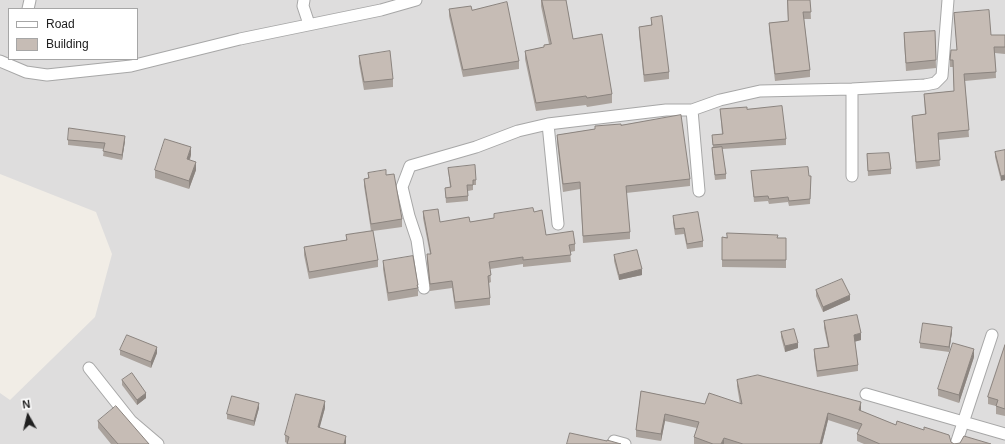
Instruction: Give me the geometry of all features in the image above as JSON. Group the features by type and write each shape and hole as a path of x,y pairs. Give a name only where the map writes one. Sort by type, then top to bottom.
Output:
{"street":[{"path":"304,0 303,6 309,24"},
{"path":"0,61 26,72 47,75 131,66 309,24 381,10 416,0"},
{"path":"424,288 417,240 408,216 402,187 410,166 476,147 518,131 548,124 666,110 692,110 720,100 760,91 852,89 925,85 935,83 942,76 948,0"},
{"path":"25,60 26,72"},
{"path":"852,89 852,176"},
{"path":"692,110 699,191"},
{"path":"548,124 558,224"},
{"path":"956,444 992,335"},
{"path":"89,368 131,421 158,444"},
{"path":"866,394 1005,434"},
{"path":"614,441 625,444"}],"shaded area":[{"path":"0,0 1005,0 1005,444 0,444 0,393 10,400 95,317 112,254 96,212 0,174"}],"building":[{"path":"542,0 566,0 573,39 602,34 612,94 536,103 525,51 551,44"},
{"path":"788,0 810,0 811,12 803,12 810,70 775,74 769,23 788,21"},
{"path":"507,2 519,61 463,70 449,9 471,6 472,10"},
{"path":"989,10 991,35 1005,35 1005,47 994,47 996,72 964,74 969,130 938,133 940,160 916,162 912,116 926,114 924,94 954,91 953,60 950,60 951,50 957,50 954,13"},
{"path":"662,16 669,72 644,75 639,27 652,25 651,18"},
{"path":"935,31 936,60 906,63 904,33"},
{"path":"390,51 393,79 364,82 359,56"},
{"path":"782,106 786,139 713,145 712,135 723,134 720,109 747,107 747,109"},
{"path":"681,115 690,179 626,186 630,232 583,236 580,182 563,184 557,135 595,129 595,126 621,125"},
{"path":"69,128 125,136 122,155 103,151 105,143 68,140"},
{"path":"165,139 191,147 187,159 196,162 189,181 155,170"},
{"path":"722,147 726,174 715,175 712,148"},
{"path":"1005,150 1005,175 1001,176 995,152"},
{"path":"889,153 891,169 868,171 867,154"},
{"path":"475,165 476,180 473,180 473,185 467,185 468,196 446,198 445,188 451,187 448,168"},
{"path":"808,167 809,176 811,176 810,199 789,201 788,197 769,199 768,196 754,197 751,171"},
{"path":"386,170 386,175 394,174 402,219 371,224 364,179 369,178 368,173"},
{"path":"533,208 534,212 542,210 546,235 573,231 575,244 569,245 571,255 523,260 523,257 489,262 491,275 488,276 490,298 455,302 452,281 430,284 427,254 431,254 423,211 438,209 440,222 469,217 470,222 494,218 494,214"},
{"path":"698,212 703,241 687,244 684,228 675,229 673,216"},
{"path":"373,231 378,260 309,272 304,247 347,240 346,235"},
{"path":"727,233 778,235 777,238 786,238 786,260 722,260 722,237 727,238"},
{"path":"637,250 642,269 619,275 614,255"},
{"path":"413,256 418,288 388,293 383,261"},
{"path":"842,279 850,295 823,307 816,290"},
{"path":"857,315 861,333 854,335 858,365 817,371 814,349 829,347 824,321"},
{"path":"923,323 952,327 949,347 920,343"},
{"path":"794,329 798,343 785,346 781,332"},
{"path":"127,335 157,347 151,362 120,350"},
{"path":"953,343 974,349 959,395 938,389"},
{"path":"1005,345 1005,409 996,406 998,400 988,397"},
{"path":"132,373 146,393 137,400 122,380"},
{"path":"758,375 861,402 859,410 896,425 897,421 924,430 924,427 949,435 951,442 954,444 880,444 857,434 862,424 828,413 820,444 743,444 724,438 721,444 713,444 694,437 699,422 665,414 661,434 636,430 641,391 705,404 709,393 742,404 737,380"},
{"path":"296,394 325,401 318,427 346,436 344,444 287,444 289,437 285,435"},
{"path":"232,396 259,403 254,421 227,414"},
{"path":"116,406 149,444 118,444 98,421"},
{"path":"570,433 607,440 621,444 567,444"},
{"path":"964,436 991,444 954,444 960,443"}]}
